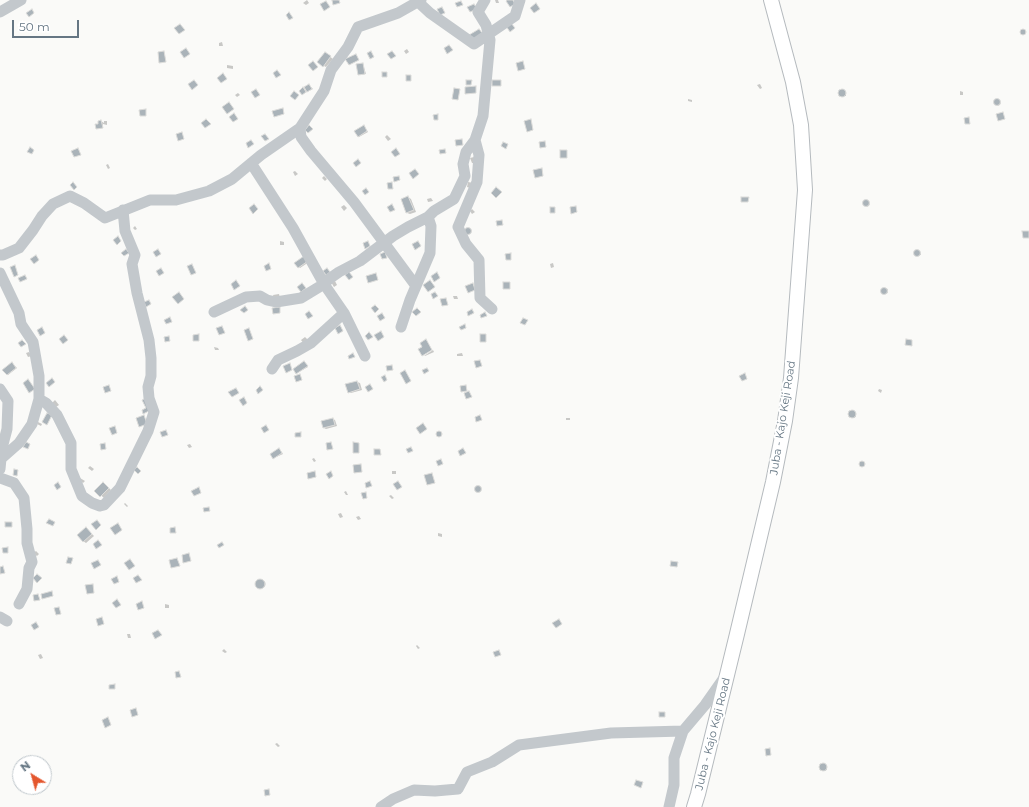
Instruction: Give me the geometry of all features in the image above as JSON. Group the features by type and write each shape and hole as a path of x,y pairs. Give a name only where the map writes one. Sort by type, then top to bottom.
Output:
{"main road":[{"name":"Juba - Kajo Keji Road","path":"694,807 728,673 773,482 785,421 791,378 805,190 801,125 793,82 771,0"}],"street":[{"path":"0,12 22,0"},
{"path":"416,0 430,13 474,44 515,16 520,0"},
{"path":"0,255 19,248 49,208 53,204 70,196 105,218 150,200 176,200 209,192 232,179 251,163 300,128 324,92 331,70 348,47 358,27 398,13 421,0"},
{"path":"214,312 246,297 260,296 267,300 276,302 301,298 324,284 329,279 360,261 408,227 428,217 434,211 454,199 464,176 463,164 466,152 475,140 483,116 490,40 486,25 478,12 485,0"},
{"path":"300,128 301,137 354,202 416,286"},
{"path":"475,140 479,155 477,182 458,227 466,244 479,260 480,298 492,309"},
{"path":"251,163 293,228 324,284 344,313 365,356"},
{"path":"39,399 46,403 57,415 71,444 71,469 82,496 92,503 100,506 104,505 120,488 148,431 154,412 149,398 148,387 151,376 150,340 137,293 132,264 134,256 125,231 123,210"},
{"path":"401,327 410,300 430,253 431,226 428,217"},
{"path":"0,273 19,313 21,324 33,342 39,376 39,399 32,424 19,443 1,464"},
{"path":"272,369 278,360 311,343 344,313"},
{"path":"0,389 8,401 7,429 2,448 1,464"},
{"path":"0,478 14,483 24,498 27,543 32,562 29,568 27,589 19,604"},
{"path":"669,807 674,785 674,758 683,731 705,705 728,673"},
{"path":"381,807 393,799 414,790 458,789 467,772 492,762 519,745 611,733 683,731"}],"building":[{"path":"332,0 339,0 340,3 333,5"},
{"path":"513,0 515,4 510,7 506,1"},
{"path":"326,1 330,7 324,11 320,4"},
{"path":"461,1 463,5 457,7 455,3"},
{"path":"536,3 540,9 534,13 530,8"},
{"path":"474,4 477,9 470,12 467,7"},
{"path":"442,7 445,13 440,15 437,9"},
{"path":"32,9 34,13 29,17 26,13"},
{"path":"289,12 293,18 289,20 286,15"},
{"path":"511,23 515,28 510,32 506,26"},
{"path":"180,24 185,30 179,34 174,28"},
{"path":"479,29 483,34 473,41 469,35"},
{"path":"1023,29 1026,32 1023,35 1020,32"},
{"path":"449,45 453,50 447,54 444,48"},
{"path":"186,48 190,54 184,58 180,52"},
{"path":"164,51 166,62 159,63 158,52"},
{"path":"371,51 374,57 370,59 367,53"},
{"path":"392,51 396,56 391,59 387,54"},
{"path":"325,52 331,56 323,67 317,62"},
{"path":"356,54 359,60 349,65 345,59"},
{"path":"313,61 318,67 313,71 308,65"},
{"path":"523,61 525,69 518,71 516,63"},
{"path":"363,63 365,74 358,75 356,64"},
{"path":"277,70 281,75 276,78 273,73"},
{"path":"382,72 387,72 387,77 382,77"},
{"path":"223,73 227,79 221,83 217,78"},
{"path":"406,75 411,75 411,81 406,81"},
{"path":"194,80 198,85 192,90 188,84"},
{"path":"466,80 472,80 471,85 466,85"},
{"path":"492,80 501,80 501,86 492,86"},
{"path":"309,84 312,89 307,92 304,87"},
{"path":"476,86 476,93 465,94 465,87"},
{"path":"303,87 306,92 302,95 299,91"},
{"path":"454,88 460,89 458,100 452,99"},
{"path":"256,89 260,95 255,98 251,92"},
{"path":"842,89 845,90 845,96 842,97 839,96 838,93 839,90"},
{"path":"294,91 299,95 295,100 290,96"},
{"path":"997,99 1000,102 997,105 994,102"},
{"path":"229,102 234,109 227,114 222,107"},
{"path":"283,108 284,114 274,117 272,111"},
{"path":"146,109 146,116 140,116 139,110"},
{"path":"1003,112 1005,119 998,121 996,114"},
{"path":"234,113 238,119 233,122 229,117"},
{"path":"438,114 438,120 434,120 433,115"},
{"path":"969,117 970,124 965,124 964,118"},
{"path":"206,119 211,124 205,128 201,123"},
{"path":"531,119 533,130 527,132 524,121"},
{"path":"101,120 103,128 96,129 95,124 98,124 98,121"},
{"path":"309,125 313,129 308,133 305,130"},
{"path":"364,125 367,131 358,137 354,131"},
{"path":"182,132 184,139 178,141 176,134"},
{"path":"265,134 269,139 265,141 261,136"},
{"path":"462,139 463,145 456,146 455,140"},
{"path":"251,140 254,144 248,148 246,143"},
{"path":"545,141 546,147 540,148 539,142"},
{"path":"503,142 508,144 506,149 501,146"},
{"path":"30,147 34,150 32,154 27,152"},
{"path":"78,148 81,155 74,157 71,151"},
{"path":"396,148 400,154 395,157 391,152"},
{"path":"445,149 446,153 440,154 439,150"},
{"path":"560,150 567,150 567,158 560,158"},
{"path":"358,159 361,163 356,167 353,163"},
{"path":"542,168 543,176 535,178 533,170"},
{"path":"415,169 419,174 413,179 409,173"},
{"path":"399,176 400,180 394,182 393,177"},
{"path":"73,182 77,187 74,190 70,185"},
{"path":"392,182 393,189 388,189 387,183"},
{"path":"496,187 502,192 496,198 491,193"},
{"path":"366,188 369,192 365,195 362,191"},
{"path":"408,196 414,210 406,213 401,199"},
{"path":"741,197 749,197 748,202 741,202"},
{"path":"866,200 869,203 866,206 863,203"},
{"path":"254,204 258,209 253,214 249,208"},
{"path":"392,204 395,210 390,212 387,207"},
{"path":"576,206 577,212 571,214 570,207"},
{"path":"550,207 555,207 555,213 550,213"},
{"path":"502,220 503,225 497,226 496,221"},
{"path":"468,228 471,231 468,234 465,231"},
{"path":"1022,231 1029,231 1029,238 1023,238"},
{"path":"118,236 121,241 117,245 113,240"},
{"path":"368,241 370,246 365,249 363,243"},
{"path":"418,241 421,246 415,250 412,244"},
{"path":"126,249 129,253 124,256 121,253"},
{"path":"158,249 161,254 156,257 153,252"},
{"path":"917,249 920,250 920,256 917,257 914,256 913,253 914,250"},
{"path":"385,252 387,258 382,259 380,254"},
{"path":"511,253 511,260 506,260 505,254"},
{"path":"36,255 39,260 34,264 30,259"},
{"path":"304,256 308,261 298,268 294,263"},
{"path":"269,263 271,269 266,271 264,266"},
{"path":"192,264 196,273 191,275 187,266"},
{"path":"15,265 18,275 14,277 10,267"},
{"path":"161,268 164,273 159,276 156,271"},
{"path":"327,268 330,272 326,275 323,271"},
{"path":"349,272 353,277 349,280 345,275"},
{"path":"437,272 440,278 434,282 431,276"},
{"path":"376,273 378,280 368,283 366,276"},
{"path":"25,275 27,279 20,282 18,278"},
{"path":"236,280 240,286 234,290 231,284"},
{"path":"430,280 435,287 428,292 423,285"},
{"path":"503,282 510,282 510,289 503,289"},
{"path":"302,283 306,288 301,292 297,287"},
{"path":"473,283 475,290 468,293 465,286"},
{"path":"884,288 887,291 884,294 881,291"},
{"path":"179,292 184,299 178,304 172,297"},
{"path":"435,292 438,296 433,299 431,294"},
{"path":"446,298 448,305 442,306 440,299"},
{"path":"149,300 151,304 146,307 144,302"},
{"path":"375,305 379,309 375,313 371,308"},
{"path":"245,306 248,310 244,313 240,310"},
{"path":"280,307 280,313 273,314 272,308"},
{"path":"417,308 421,312 416,316 412,312"},
{"path":"472,309 474,313 468,316 467,312"},
{"path":"309,311 313,316 308,319 305,314"},
{"path":"485,312 487,316 481,318 480,315"},
{"path":"382,313 385,318 380,321 377,316"},
{"path":"170,317 172,322 166,324 164,320"},
{"path":"523,318 528,320 525,325 520,323"},
{"path":"465,324 466,328 461,330 459,327"},
{"path":"340,325 343,331 338,334 335,328"},
{"path":"222,326 225,333 219,335 216,328"},
{"path":"42,327 45,333 40,336 37,330"},
{"path":"249,328 253,339 248,341 244,330"},
{"path":"381,331 384,337 378,341 374,335"},
{"path":"369,332 373,337 368,340 365,336"},
{"path":"199,334 199,341 193,341 193,335"},
{"path":"480,334 486,334 486,342 480,342"},
{"path":"64,335 68,340 63,344 59,339"},
{"path":"169,336 170,341 165,342 164,337"},
{"path":"426,339 432,350 422,356 418,349 422,347 420,343"},
{"path":"906,339 912,340 912,346 905,345"},
{"path":"22,340 26,344 21,347 18,343"},
{"path":"353,353 355,357 349,359 348,356"},
{"path":"480,360 482,366 476,368 474,361"},
{"path":"304,361 308,366 296,374 293,369"},
{"path":"12,362 16,368 7,375 2,370"},
{"path":"290,363 292,370 286,373 283,366"},
{"path":"392,365 393,370 387,371 386,366"},
{"path":"427,368 429,371 424,374 422,370"},
{"path":"405,370 411,381 406,384 400,373"},
{"path":"745,373 747,379 742,381 739,376"},
{"path":"300,374 302,380 296,382 294,376"},
{"path":"385,375 387,380 384,382 381,377"},
{"path":"52,378 55,382 49,387 46,383"},
{"path":"28,379 35,389 29,393 23,383"},
{"path":"357,381 360,389 348,393 345,384"},
{"path":"370,384 373,389 368,392 365,387"},
{"path":"109,385 111,391 105,393 103,387"},
{"path":"466,385 467,391 461,392 460,386"},
{"path":"260,386 263,390 258,394 256,390"},
{"path":"236,388 239,393 232,397 228,392"},
{"path":"469,391 472,397 466,399 464,393"},
{"path":"244,397 247,403 243,406 239,400"},
{"path":"147,398 151,410 143,414 142,410 146,408 142,400"},
{"path":"852,410 855,411 855,417 852,418 849,417 848,414 849,411"},
{"path":"47,413 52,415 47,425 42,422"},
{"path":"144,415 147,424 139,427 136,418"},
{"path":"480,415 482,420 476,422 475,417"},
{"path":"333,418 335,425 323,428 321,421"},
{"path":"423,423 427,429 420,434 416,428"},
{"path":"266,425 269,430 264,433 261,428"},
{"path":"115,426 117,433 112,435 109,428"},
{"path":"166,430 168,435 162,437 160,432"},
{"path":"439,431 442,434 439,437 436,434"},
{"path":"301,432 301,437 295,437 295,433"},
{"path":"26,442 30,444 28,449 23,447"},
{"path":"331,442 333,449 327,450 326,443"},
{"path":"353,442 359,443 359,453 353,453"},
{"path":"105,443 106,449 101,450 100,444"},
{"path":"411,447 413,451 408,453 406,449"},
{"path":"279,448 282,453 273,459 270,454"},
{"path":"463,448 466,453 460,456 458,451"},
{"path":"374,449 380,449 381,455 374,455"},
{"path":"441,459 443,464 438,466 436,461"},
{"path":"862,461 865,464 862,467 859,464"},
{"path":"361,464 362,472 354,473 353,465"},
{"path":"137,467 141,471 138,474 134,470"},
{"path":"14,469 18,470 17,476 13,475"},
{"path":"315,471 316,477 308,479 307,473"},
{"path":"331,471 333,476 329,479 326,474"},
{"path":"432,473 435,483 427,485 424,475"},
{"path":"370,481 372,486 366,488 365,483"},
{"path":"398,481 402,487 397,490 393,484"},
{"path":"58,482 61,487 57,490 54,485"},
{"path":"103,482 109,488 100,497 94,491"},
{"path":"478,486 481,489 478,492 475,489"},
{"path":"199,487 201,493 194,496 191,491"},
{"path":"366,492 367,498 363,499 361,493"},
{"path":"209,507 210,511 204,512 203,508"},
{"path":"49,519 55,522 53,526 46,523"},
{"path":"97,520 101,525 96,530 91,524"},
{"path":"5,522 12,522 12,527 5,527"},
{"path":"118,523 122,530 115,535 110,528"},
{"path":"86,527 92,534 83,542 77,535"},
{"path":"175,527 176,533 170,533 170,528"},
{"path":"98,540 102,545 96,549 93,544"},
{"path":"222,542 224,545 219,548 217,545"},
{"path":"8,547 8,553 3,553 2,548"},
{"path":"189,553 191,561 183,563 182,555"},
{"path":"68,557 73,558 71,564 66,563"},
{"path":"177,558 180,566 171,568 169,560"},
{"path":"130,559 135,566 129,570 124,563"},
{"path":"98,560 101,565 94,569 91,563"},
{"path":"671,561 678,562 677,567 670,566"},
{"path":"3,566 5,573 0,574 0,567"},
{"path":"37,574 42,578 37,583 33,578"},
{"path":"138,575 142,580 136,583 133,578"},
{"path":"117,576 119,582 114,584 111,579"},
{"path":"258,579 262,579 264,580 264,588 258,589 255,586 255,582"},
{"path":"93,584 94,593 87,594 85,585"},
{"path":"52,591 53,596 42,599 41,594"},
{"path":"38,594 40,600 34,601 33,595"},
{"path":"117,599 121,605 116,608 112,603"},
{"path":"142,601 144,608 138,610 136,604"},
{"path":"59,607 61,614 56,615 54,608"},
{"path":"102,617 104,624 98,626 96,619"},
{"path":"559,619 562,624 556,628 552,623"},
{"path":"36,622 39,627 34,630 31,625"},
{"path":"158,630 162,635 155,639 152,633"},
{"path":"499,650 501,655 495,657 493,652"},
{"path":"179,671 181,677 176,678 175,672"},
{"path":"115,684 115,689 109,689 109,685"},
{"path":"136,708 138,715 132,717 130,710"},
{"path":"659,712 665,712 665,717 659,717"},
{"path":"108,717 111,725 105,728 102,720"},
{"path":"770,748 771,755 766,756 765,749"},
{"path":"821,763 825,763 827,767 825,771 821,771 819,769 819,765"},
{"path":"636,780 643,782 641,788 634,785"},
{"path":"269,789 270,795 265,796 264,790"}]}
